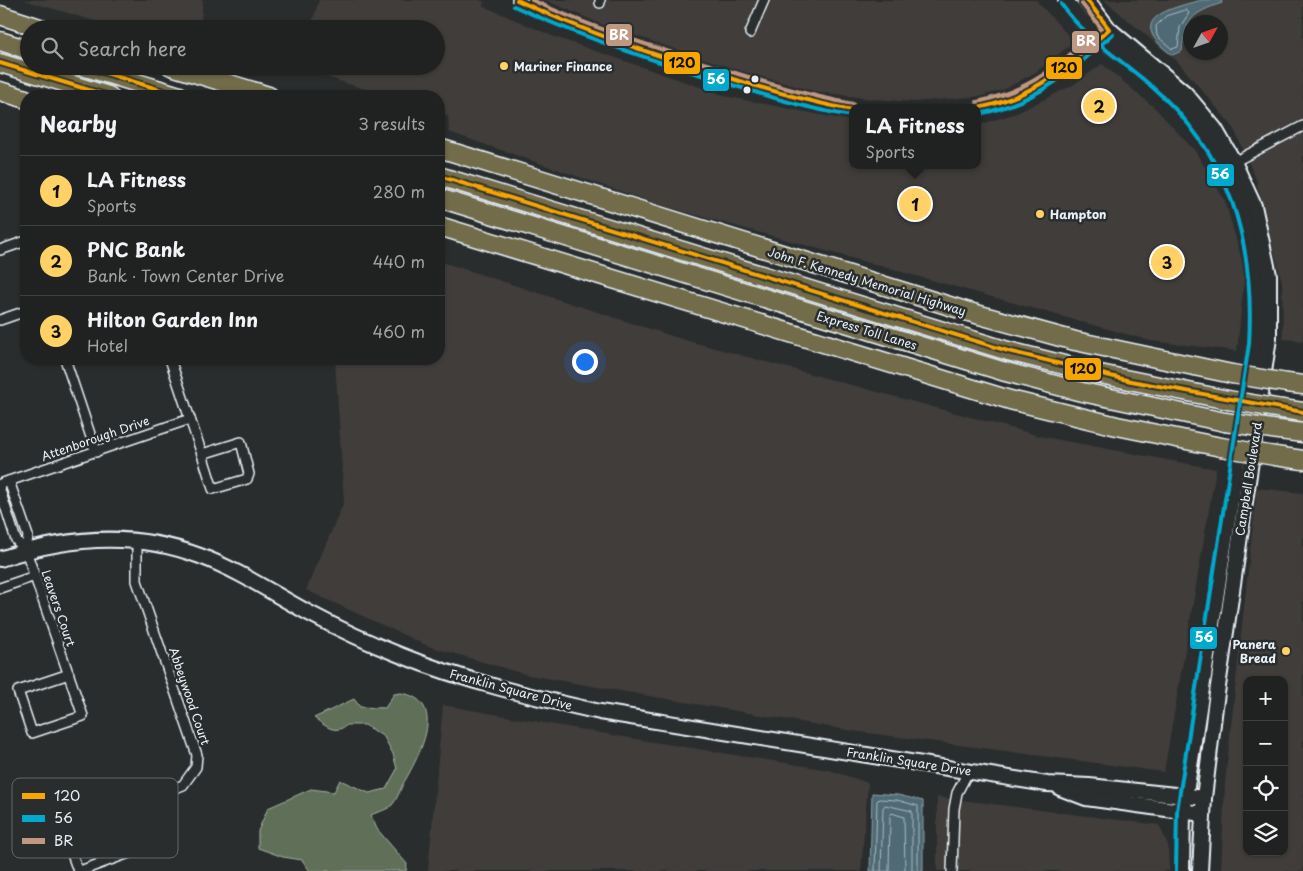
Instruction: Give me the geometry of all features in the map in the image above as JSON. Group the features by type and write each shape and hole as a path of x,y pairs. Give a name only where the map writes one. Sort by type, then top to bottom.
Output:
{"highway":[{"path":"0,15 20,22"},
{"path":"0,41 20,47"},
{"path":"0,62 20,68"},
{"path":"42,75 90,90"},
{"path":"111,75 160,90"},
{"path":"200,75 249,90"},
{"path":"0,91 20,97"},
{"name":"John F. Kennedy Memorial Highway","path":"445,150 969,312 1084,343 1232,374 1295,384"},
{"name":"Express Toll Lanes","path":"445,178 1008,351 1100,374 1228,400 1303,412"},
{"name":"Express Toll Lanes","path":"445,200 1002,371 1082,392 1225,422 1303,433"},
{"path":"445,228 1010,400 1117,426 1221,447 1303,460"}],"main road":[{"name":"Campbell Boulevard","path":"1066,0 1105,33 1194,120 1230,165 1254,206 1269,275 1270,326 1204,798 1200,871"},
{"name":"Campbell Boulevard","path":"1087,0 1105,33"},
{"name":"Campbell Boulevard","path":"1182,871 1186,797 1258,313 1258,284 1252,245 1230,165"},
{"name":"Franklin Square Drive","path":"0,559 49,544 86,539 137,541 199,555 226,567 309,613 400,656 488,685 600,712 1047,784 1089,786 1204,798"},
{"name":"Franklin Square Drive","path":"1047,784 1086,798 1203,814"}],"street":[{"path":"517,0 562,21 612,40 811,102 849,109"},
{"path":"750,33 764,0"},
{"path":"981,107 1011,100 1033,90 1068,68 1105,33"},
{"path":"1230,165 1303,126"},
{"path":"0,250 20,243"},
{"path":"0,320 20,313"},
{"path":"66,365 96,452"},
{"path":"172,365 213,489 246,479 249,474 241,442 202,454"},
{"name":"Attenborough Drive","path":"26,551 28,536 4,482 190,419"},
{"path":"0,490 16,540 26,551"},
{"name":"Abbeywood Court","path":"137,541 137,581 197,756 196,767 183,785 178,787"},
{"name":"Leavers Court","path":"26,551 69,674 83,716 32,733 18,691 69,674"},
{"path":"0,588 35,576"},
{"path":"952,871 954,809 957,793 968,770"},
{"name":"Abbeywood Court","path":"74,858 79,871 115,858"}],"shaded area":[{"path":"24,0 203,0 201,20 91,20"},
{"path":"319,0 480,0 484,2 483,6 555,37 729,97 849,120 849,169 981,169 981,124 1017,113 1073,85 1102,64 1155,108 1195,151 1225,201 1245,270 1237,351 1151,341 660,205 449,132 448,116 445,115 445,90 367,90 321,75 445,75 445,20 313,20"},
{"path":"545,0 1036,0 1074,42 1036,72 1005,89 982,96 915,102 871,99 814,91 743,72 601,24"},
{"path":"1104,0 1303,0 1303,341 1283,339 1282,282 1256,179 1233,127 1178,62"},
{"path":"445,263 681,339 1044,437 1216,469 1164,772 853,731 528,675 428,646 306,590 344,502 335,365 445,365"},
{"path":"1257,488 1303,493 1303,871 1221,871 1225,782"},
{"path":"443,705 641,740 829,770 868,783 861,871 428,871"},
{"path":"937,797 1159,825 1168,845 1169,871 937,871"}],"green space":[{"path":"401,693 416,698 424,707 427,718 426,732 416,760 394,803 390,807 371,815 377,829 407,864 406,871 310,871 302,860 283,857 258,848 258,831 268,808 311,789 334,792 340,780 369,793 386,789 397,769 393,754 384,737 365,725 347,725 334,729 314,718 354,699 360,707 385,708 394,694"}],"water":[{"path":"1202,0 1221,0 1222,3 1196,15 1183,15 1182,51 1172,55 1158,43 1152,32 1151,24 1156,17 1176,7"},
{"path":"872,793 898,795 923,801 923,871 870,871"}],"transit line":[{"name":"120","path":"517,0 589,31 663,57 782,93 849,109"},
{"name":"BR","path":"532,0 598,27 665,51 781,87 853,104"},
{"name":"120","path":"981,107 998,103 1034,88 1065,68 1109,29 1087,0"},
{"name":"56","path":"1061,4 1081,27 1150,85 1178,112 1200,140 1219,170 1232,202 1242,235 1247,270 1250,306 1249,344 1177,811 1176,871"},
{"name":"BR","path":"977,102 1013,91 1029,83 1058,64 1101,28 1082,4"},
{"name":"56","path":"514,6 587,37 661,63 780,100 849,116"},
{"name":"56","path":"981,114 1019,102 1052,84 1113,34"},
{"name":"120","path":"0,63 20,69"},
{"name":"120","path":"40,75 89,90"},
{"name":"120","path":"112,75 161,90"},
{"name":"120","path":"445,178 1008,351 1131,381 1303,412"}],"place":[{"name":"Mariner Finance","path":"504,66"},
{"name":"PNC Bank","path":"1099,106"},
{"name":"LA Fitness","path":"915,204"},
{"name":"Hampton","path":"1040,214"},
{"name":"Hilton Garden Inn","path":"1167,262"},
{"name":"Panera Bread","path":"1286,651"}]}
